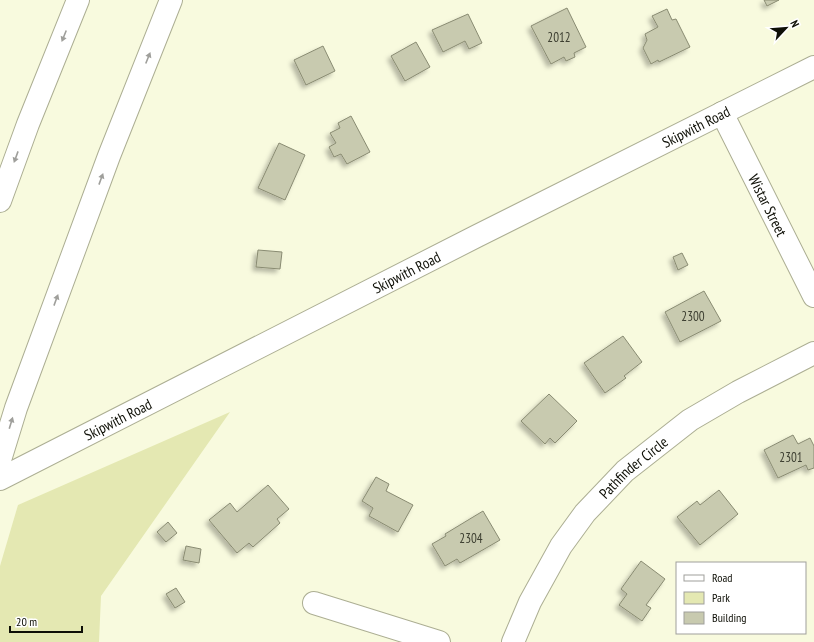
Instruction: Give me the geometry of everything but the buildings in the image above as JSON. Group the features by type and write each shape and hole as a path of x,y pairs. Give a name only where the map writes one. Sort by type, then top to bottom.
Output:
{"main road":[{"path":"0,201 28,124 78,0"},
{"path":"0,460 16,408 109,156 172,0"},
{"name":"Skipwith Road","path":"0,479 477,236 814,67"},
{"name":"Wistar Street","path":"722,113 814,296"},
{"name":"Pathfinder Circle","path":"513,642 530,602 561,546 585,513 625,471 690,420 738,392 814,352"},
{"path":"314,604 439,642"}],"green space":[{"path":"230,412 101,596 99,642 0,642 0,566 18,505"}]}
